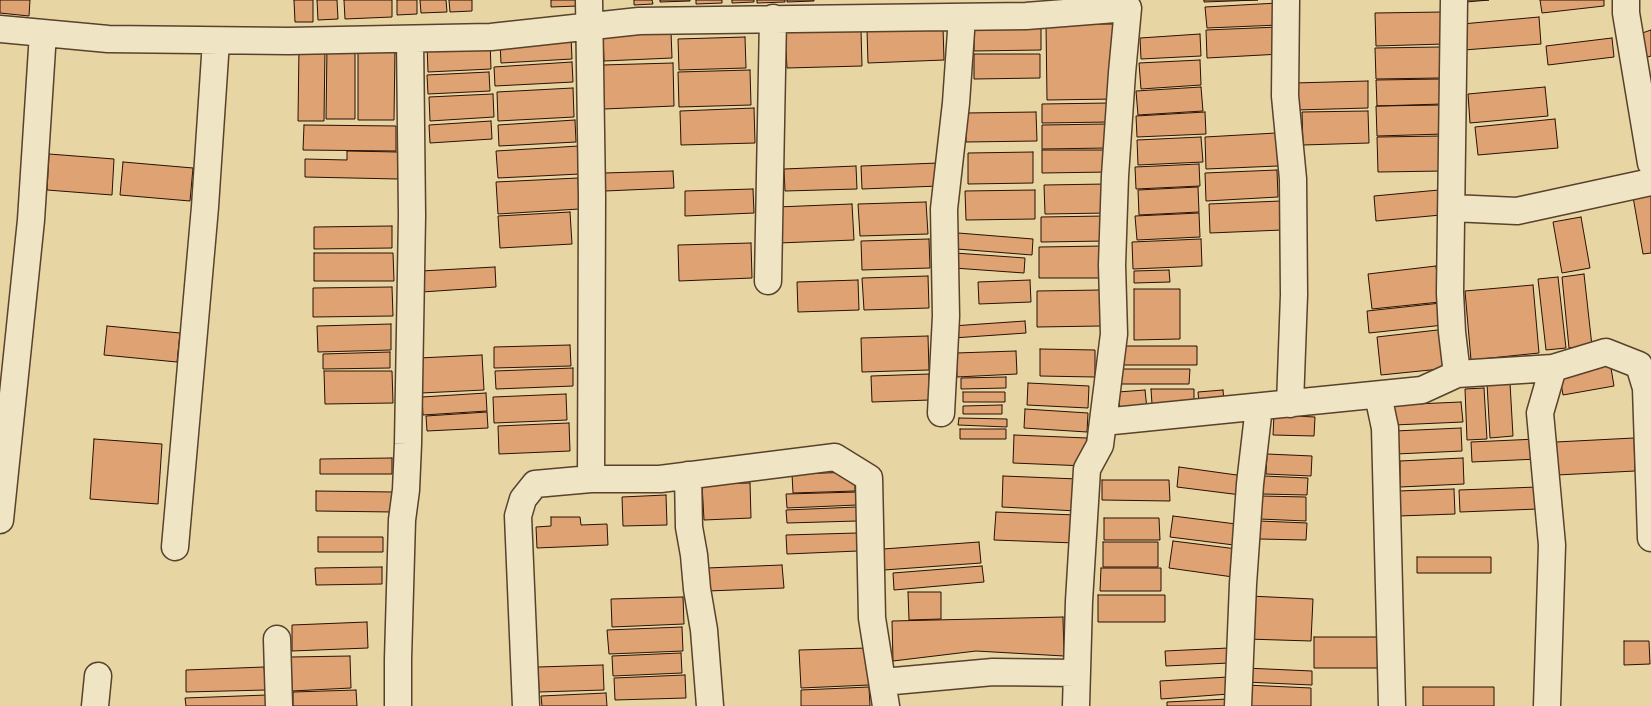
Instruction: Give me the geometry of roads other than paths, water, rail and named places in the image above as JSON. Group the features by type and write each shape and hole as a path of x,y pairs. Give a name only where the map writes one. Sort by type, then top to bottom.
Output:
{"street":[{"path":"589,0 592,197 591,480"},
{"path":"1286,0 1286,96 1293,189 1294,296 1290,404"},
{"path":"1454,0 1450,293 1457,374"},
{"path":"1626,0 1626,13 1651,163"},
{"path":"0,28 108,39 289,42 490,37 639,21 1026,16 1128,8 1115,176 1112,265 1114,334 1100,445 1087,469 1076,673 1076,706"},
{"path":"941,413 946,316 944,209 956,103 962,16"},
{"path":"768,281 773,18"},
{"path":"0,520 31,220 42,33"},
{"path":"398,706 402,520 406,490 408,444 412,216 410,39"},
{"path":"175,547 204,217 216,41"},
{"path":"1452,208 1518,211 1651,182"},
{"path":"1103,422 1422,390 1457,374 1553,368 1606,352 1645,363 1651,538"},
{"path":"1547,706 1552,545 1540,413 1553,368"},
{"path":"1378,395 1385,428 1392,706"},
{"path":"1238,706 1239,659 1248,524 1259,406"},
{"path":"526,706 518,516 523,499 535,484 591,480 660,479 835,457 869,478 872,618 884,694 993,672 1076,673"},
{"path":"688,475 689,527 704,630 710,706"},
{"path":"277,640 279,706"},
{"path":"95,706 98,676"}]}
